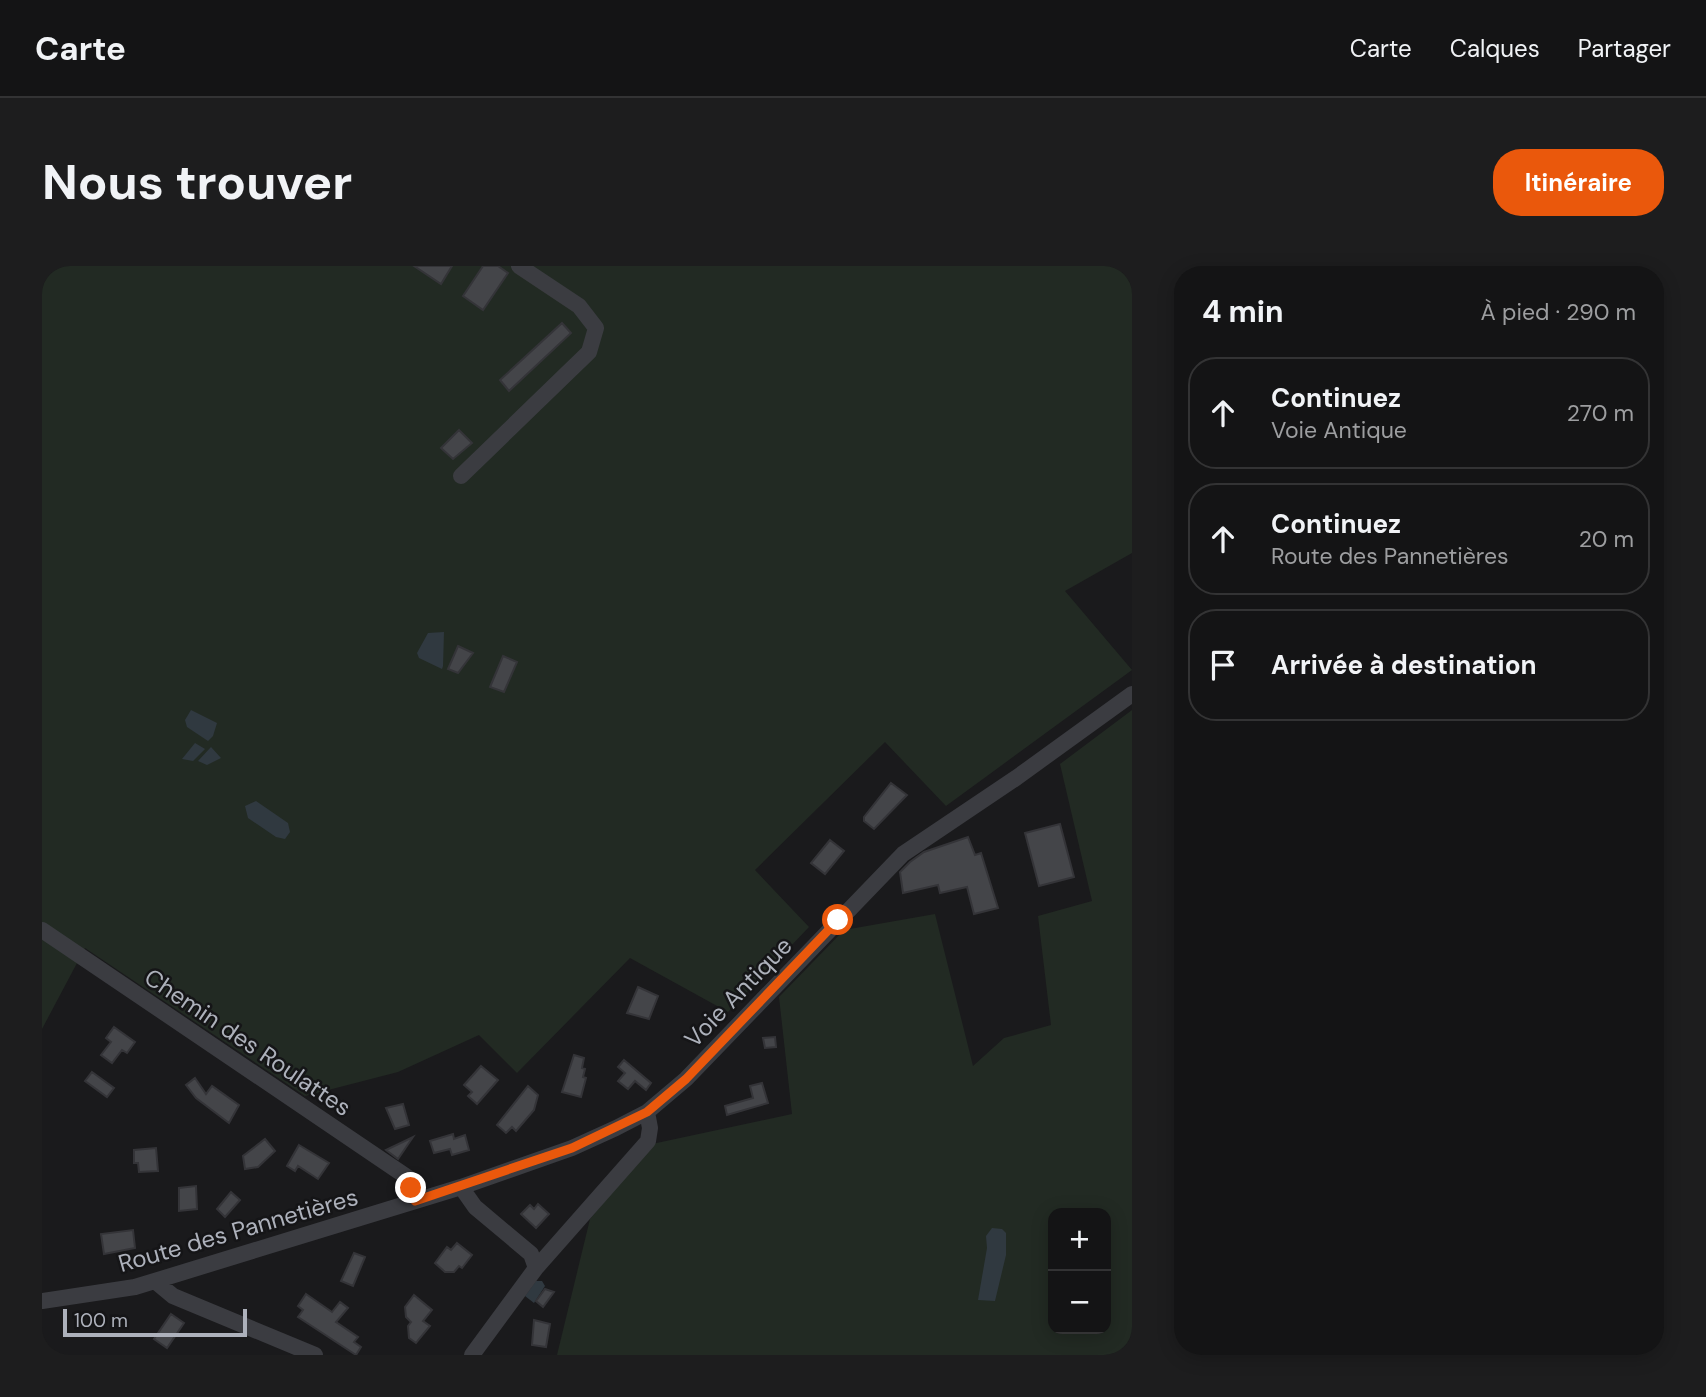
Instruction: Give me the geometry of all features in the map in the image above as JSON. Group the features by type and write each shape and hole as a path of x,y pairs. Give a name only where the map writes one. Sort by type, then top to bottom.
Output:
{"street":[{"path":"461,476 589,352 596,328 579,306 519,266"},
{"name":"Voie Antique","path":"444,1192 572,1148 647,1112 686,1079 903,853 1016,778 1132,694"},
{"name":"Chemin des Roulattes","path":"42,930 407,1177 415,1201"},
{"path":"472,1355 536,1268 648,1141 650,1128 647,1112"},
{"path":"461,1187 475,1207 531,1254 536,1268"},
{"name":"Route des Pannetières","path":"42,1301 135,1287 444,1192"},
{"path":"155,1281 173,1296 315,1355"}],"shaded area":[{"path":"42,266 1132,266 1132,553 1065,591 1132,670 946,806 885,742 755,870 809,927 728,1012 630,958 517,1073 479,1035 398,1072 305,1096 85,948 42,1029"},
{"path":"444,632 442,669 419,658 417,653 428,633"},
{"path":"191,710 217,723 213,736 208,741 187,727 185,720"},
{"path":"1132,710 1132,1355 557,1355 590,1219 652,1144 792,1114 779,997 844,930 935,914 973,1066 1004,1038 1051,1025 1038,916 1092,901 1060,764"},
{"path":"195,743 205,749 193,761 182,759"},
{"path":"211,747 221,758 207,765 198,761"},
{"path":"256,801 288,823 290,832 285,839 276,837 248,818 245,806"},
{"path":"992,1228 1002,1229 1006,1233 1006,1255 995,1301 978,1300 987,1248 986,1236"},
{"path":"536,1281 542,1281 545,1286 534,1303 525,1296"}],"building":[{"path":"414,266 452,266 441,284"},
{"path":"483,266 498,266 508,273 483,310 463,296"},
{"path":"562,323 571,333 509,391 500,380"},
{"path":"459,430 472,443 453,459 441,448"},
{"path":"458,646 473,653 458,673 448,669"},
{"path":"503,656 517,662 504,692 490,687"},
{"path":"891,783 907,795 874,829 864,821 864,817"},
{"path":"1060,824 1074,877 1039,886 1025,833"},
{"path":"968,837 975,855 981,853 998,908 974,914 967,887 940,893 938,885 903,893 900,872 910,862 924,852"},
{"path":"830,840 844,851 825,874 811,863"},
{"path":"638,987 658,996 649,1019 627,1013"},
{"path":"114,1027 135,1042 127,1053 122,1050 112,1063 101,1055 111,1042 106,1038"},
{"path":"775,1037 776,1047 765,1048 763,1038"},
{"path":"574,1055 584,1058 582,1068 585,1069 583,1077 586,1078 581,1097 562,1092"},
{"path":"624,1060 651,1083 646,1090 635,1081 628,1089 618,1081 625,1073 618,1067"},
{"path":"481,1066 498,1080 477,1104 468,1096 472,1092 464,1085"},
{"path":"92,1072 114,1088 107,1097 85,1081"},
{"path":"195,1078 206,1094 212,1086 239,1105 229,1123 196,1098 186,1085"},
{"path":"762,1083 768,1103 727,1115 725,1106 753,1098 750,1086"},
{"path":"528,1086 538,1095 534,1110 516,1131 512,1127 506,1133 497,1125"},
{"path":"403,1104 409,1125 395,1129 386,1108"},
{"path":"453,1134 454,1139 465,1135 469,1150 452,1155 450,1149 434,1153 430,1141"},
{"path":"413,1137 398,1159 386,1150"},
{"path":"265,1139 275,1151 258,1167 245,1169 243,1156"},
{"path":"299,1145 329,1163 318,1179 298,1166 295,1171 287,1166"},
{"path":"156,1148 158,1171 139,1172 138,1163 134,1163 134,1150"},
{"path":"196,1186 197,1209 179,1211 179,1188"},
{"path":"231,1192 240,1200 225,1217 217,1209"},
{"path":"538,1204 549,1214 536,1228 521,1214 530,1205 534,1209"},
{"path":"133,1230 135,1248 104,1254 101,1234"},
{"path":"457,1243 472,1255 462,1268 459,1266 454,1272 445,1272 435,1263 447,1247 451,1250"},
{"path":"354,1253 365,1257 353,1286 341,1281"},
{"path":"545,1289 554,1292 543,1307 536,1301"},
{"path":"306,1294 332,1312 340,1302 348,1308 336,1322 358,1337 354,1342 361,1347 356,1355 298,1317 303,1310 298,1306"},
{"path":"414,1295 432,1310 423,1321 430,1326 416,1343 409,1338 408,1326 411,1322 406,1317 405,1307"},
{"path":"171,1314 184,1323 167,1348 154,1339"},
{"path":"534,1320 550,1324 546,1347 532,1345"}],"route":[{"path":"411,1188 415,1201 449,1191 572,1148 647,1112 686,1079 838,920"}]}
